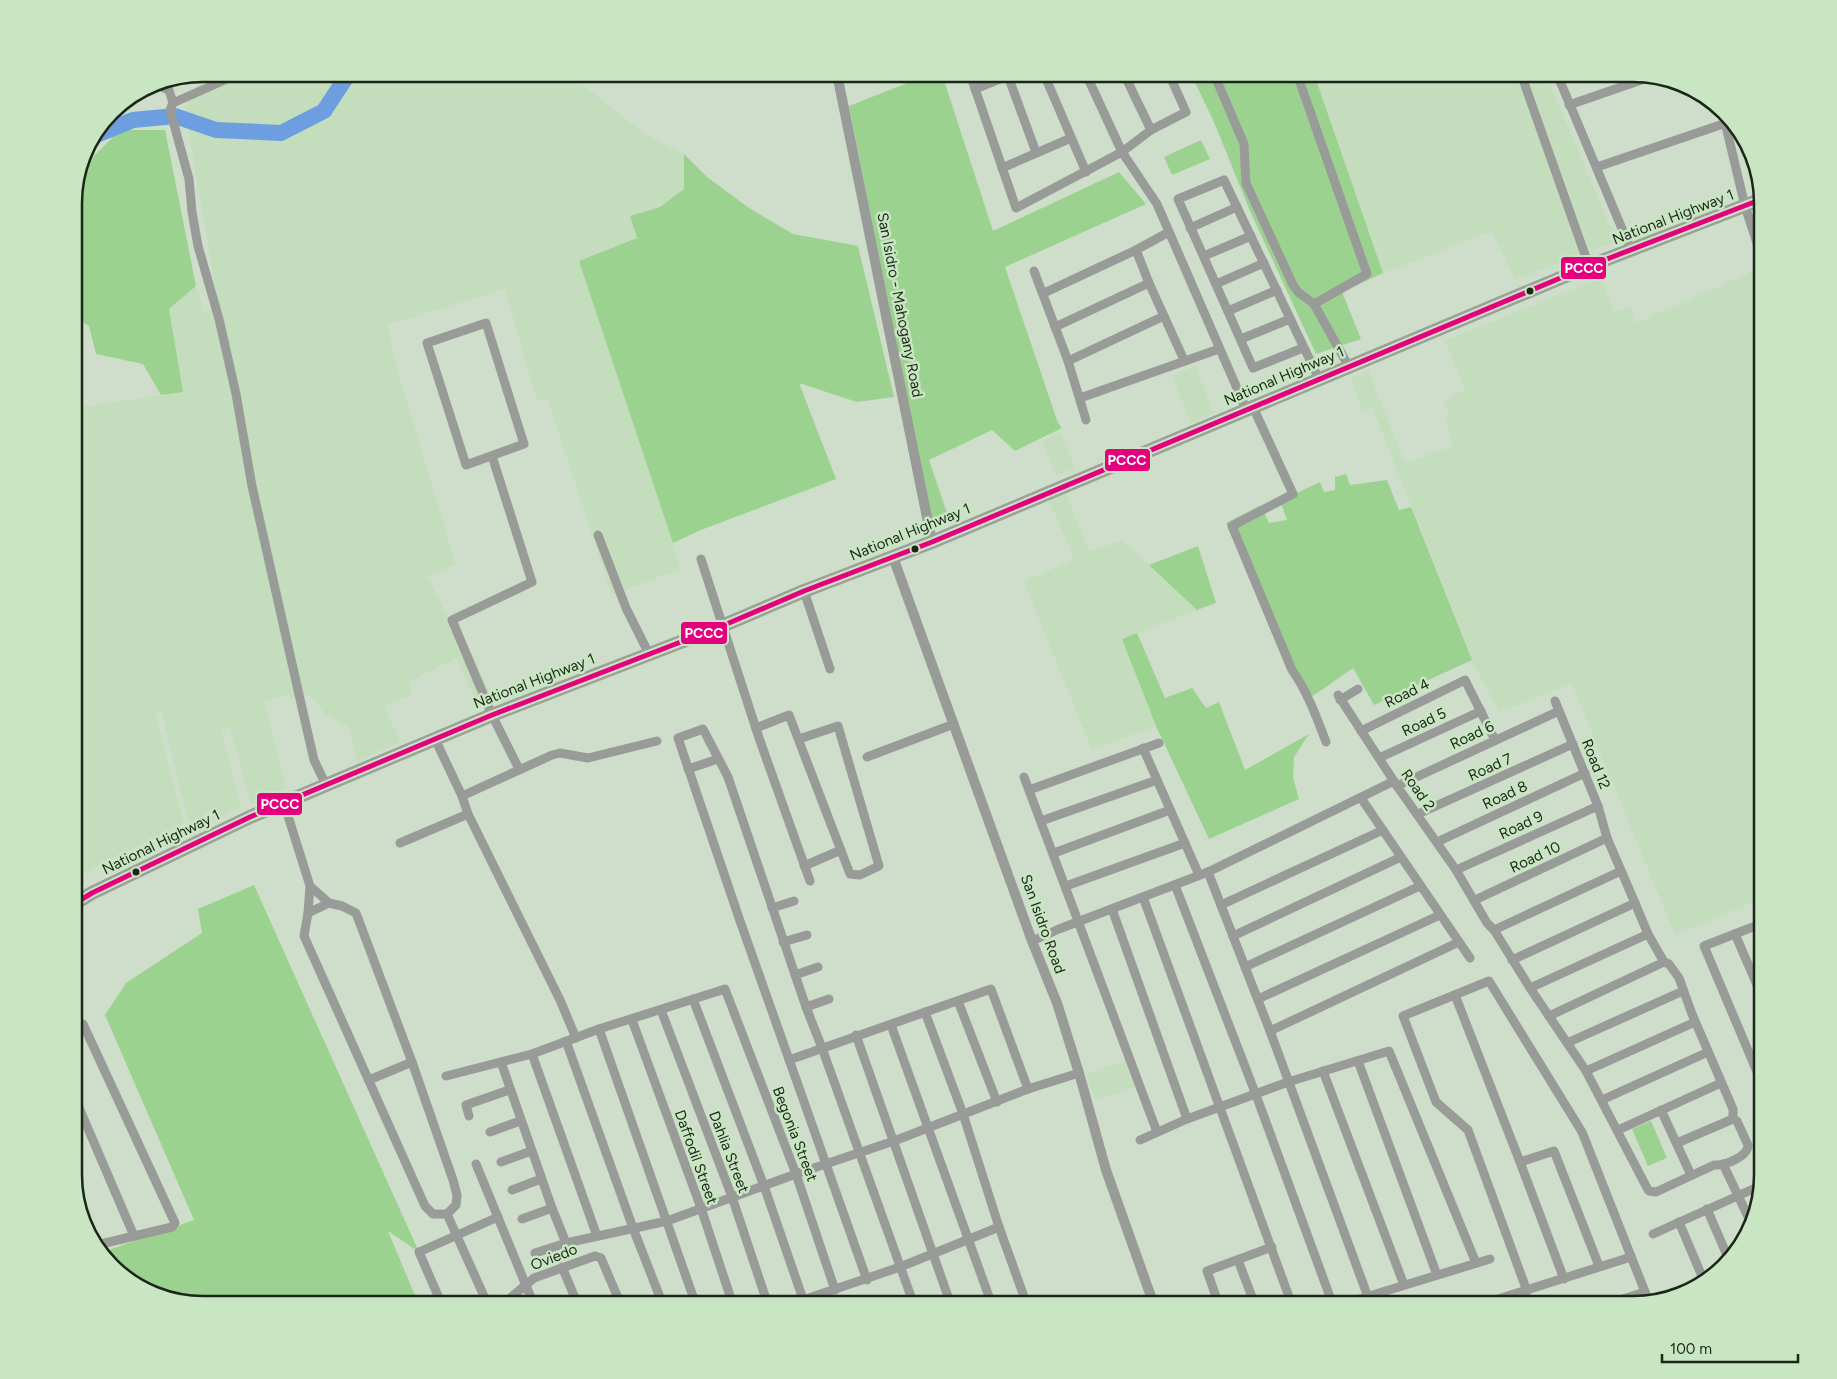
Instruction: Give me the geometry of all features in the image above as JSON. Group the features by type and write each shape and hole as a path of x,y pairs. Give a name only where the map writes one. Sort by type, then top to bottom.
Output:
{"highway":[{"name":"National Highway 1","path":"83,898 180,850 284,803 492,715 932,542 1589,266 1754,202"}],"street":[{"path":"973,82 1016,208 1122,152 1151,130 1186,112 1173,82"},
{"path":"975,89 991,82"},
{"path":"1013,82 1036,152"},
{"path":"1048,82 1086,172"},
{"path":"1090,82 1122,152 1157,204 1219,349 1293,494 1232,526 1292,670 1299,679 1326,742"},
{"path":"1128,82 1151,130"},
{"path":"1218,82 1244,144 1246,183 1293,285 1298,292 1314,304 1349,366"},
{"path":"1301,82 1368,274 1314,304"},
{"path":"1524,82 1589,266"},
{"path":"1560,82 1630,250"},
{"path":"1569,105 1635,82"},
{"path":"173,103 218,83"},
{"name":"San Isidro - Mahogany Road","path":"839,83 932,542"},
{"path":"166,89 169,90 173,103 170,110 188,179 198,246 219,320 236,394 252,486 314,760 326,785"},
{"path":"1597,167 1721,121"},
{"path":"1727,128 1745,206 1754,234"},
{"path":"1002,168 1071,138"},
{"path":"1303,348 1253,368 1178,199 1224,180 1319,379"},
{"path":"1190,228 1237,208"},
{"path":"1044,293 1136,250 1168,232"},
{"path":"1204,256 1251,236"},
{"path":"1136,250 1184,360"},
{"path":"1216,284 1264,263"},
{"path":"1034,271 1044,293 1068,361 1086,420"},
{"path":"1055,327 1149,283"},
{"path":"1228,311 1277,290"},
{"path":"1068,361 1164,316"},
{"path":"1241,339 1290,319"},
{"path":"486,323 524,444 492,456 466,465 427,343 486,323"},
{"path":"1080,398 1219,349"},
{"path":"492,456 532,582 452,620 492,715 519,769"},
{"path":"598,535 626,608 649,654"},
{"name":"San Isidro Road","path":"893,557 1032,941 1057,1003 1106,1170 1151,1296"},
{"path":"701,559 756,728 810,881"},
{"path":"804,592 830,669"},
{"name":"Road 4","path":"1361,730 1465,680 1481,711"},
{"name":"Road 2","path":"1358,689 1339,698 1456,870 1487,923 1494,930 1530,988 1586,1071 1649,1191 1656,1192 1691,1175"},
{"name":"Road 12","path":"1555,701 1598,806 1607,838 1648,934 1664,962 1674,970 1733,1109 1733,1118 1738,1121 1748,1149 1745,1153 1723,1164"},
{"path":"1481,711 1494,740"},
{"name":"Road 5","path":"1379,758 1481,711"},
{"name":"Road 6","path":"1032,941 1208,872 1379,789 1396,784 1559,711"},
{"path":"756,728 789,715 850,874 860,875 879,866 838,726 799,739"},
{"path":"867,758 954,724"},
{"path":"867,1280 824,1164 678,738 703,730 728,777 783,942 911,1296"},
{"path":"435,739 462,796 468,814 560,1000 576,1038"},
{"path":"462,796 552,755 560,754 588,758 657,741"},
{"path":"1028,790 1159,743"},
{"name":"Road 7","path":"1418,814 1573,744"},
{"path":"1143,748 1198,876"},
{"path":"688,769 718,759"},
{"name":"Road 8","path":"1437,842 1585,773"},
{"path":"1024,777 1157,1132"},
{"path":"1041,821 1157,780"},
{"path":"1361,798 1470,958"},
{"path":"284,803 310,886 304,936 425,1206 433,1214 447,1214 456,1205 457,1195 412,1062 356,913 342,906 329,903 310,886"},
{"name":"Road 9","path":"1456,870 1598,806"},
{"path":"1054,853 1170,810"},
{"path":"400,843 468,814"},
{"path":"1221,905 1382,830"},
{"name":"Road 10","path":"1475,900 1607,838"},
{"path":"1066,886 1185,843"},
{"path":"804,866 841,850"},
{"path":"1233,936 1401,857"},
{"path":"1494,930 1621,871"},
{"path":"1208,872 1258,999 1368,1296 1490,1259"},
{"path":"1175,885 1256,1095 1330,1296"},
{"path":"1245,967 1420,886"},
{"path":"1143,897 1289,1296"},
{"path":"772,908 794,901"},
{"path":"308,913 329,903"},
{"path":"1512,960 1635,904"},
{"path":"1112,909 1188,1119"},
{"path":"1258,999 1440,915"},
{"path":"1754,927 1704,946 1754,1065"},
{"path":"1530,988 1648,934"},
{"path":"1735,934 1754,979"},
{"path":"783,942 807,935"},
{"path":"1270,1031 1459,942"},
{"path":"1549,1016 1664,962"},
{"path":"795,975 818,967"},
{"path":"1527,1291 1468,1130 1436,1102 1403,1016 1489,981 1582,1132 1646,1295"},
{"name":"Begonia Street","path":"693,999 725,989 796,1174 835,1290"},
{"path":"789,1060 991,989 1028,1089"},
{"path":"1567,1043 1683,991"},
{"path":"1454,995 1564,1280"},
{"path":"446,1076 532,1054 599,1029 693,999 764,1186 802,1296"},
{"path":"806,1007 830,999"},
{"path":"958,1001 997,1102"},
{"name":"Dahlia Street","path":"661,1010 732,1198 765,1296"},
{"path":"925,1012 963,1114 999,1227 1024,1296"},
{"name":"Daffodil Street","path":"632,1020 730,1296"},
{"path":"1586,1071 1695,1022"},
{"path":"83,1024 175,1223 172,1227 103,1243"},
{"path":"891,1024 989,1296"},
{"path":"599,1029 667,1221 690,1296"},
{"path":"856,1035 948,1296"},
{"path":"566,1041 659,1296"},
{"path":"1140,1140 1188,1119 1288,1082 1389,1051 1476,1264"},
{"path":"1602,1100 1708,1052"},
{"path":"532,1054 596,1236"},
{"path":"1358,1061 1437,1275"},
{"path":"370,1080 412,1062"},
{"path":"500,1062 566,1243"},
{"path":"1323,1071 1404,1285"},
{"path":"535,1253 566,1243 667,1221 824,1164 894,1141 1028,1089 1079,1073"},
{"path":"1618,1130 1721,1083"},
{"path":"469,1116 466,1105 509,1090"},
{"path":"1661,1110 1691,1175 1714,1165 1723,1164 1747,1215"},
{"path":"83,1117 134,1236"},
{"path":"1677,1143 1733,1118"},
{"path":"490,1132 520,1121"},
{"path":"501,1162 531,1151"},
{"path":"1520,1162 1554,1151 1599,1266"},
{"path":"476,1164 530,1296"},
{"path":"512,1190 542,1179"},
{"path":"1653,1234 1753,1189"},
{"path":"522,1219 552,1208"},
{"path":"1707,1210 1726,1253"},
{"path":"447,1214 484,1296"},
{"path":"438,1296 419,1252 498,1217"},
{"path":"1679,1222 1702,1275"},
{"path":"821,1296 900,1268 999,1227"},
{"path":"1216,1296 1207,1271 1272,1247"},
{"name":"Oviedo","path":"512,1296 534,1278 595,1256 601,1258 617,1296"},
{"path":"1510,1296 1631,1257"},
{"path":"1238,1260 1252,1296"},
{"path":"562,1267 574,1296"},
{"path":"1632,1296 1645,1292"}],"shaded area":[{"path":"1316,82 1549,82 1616,241 1515,280 1492,231 1383,273"},
{"path":"198,83 580,83 645,134 684,154 684,189 660,207 631,216 637,238 579,261 680,569 612,595 547,398 537,401 505,289 388,325 395,362 456,565 427,576 467,656 473,653 494,703 480,709 456,658 408,682 412,696 384,705 400,742 357,762 350,728 324,713 310,695 291,700 289,695 264,701 286,788 251,805 230,727 221,730 241,807 190,830 162,712 155,713 184,824 83,873 83,407 182,392 169,309 196,286 204,312 219,309 189,134 183,113"},
{"path":"1754,213 1754,247 1745,216"},
{"path":"1754,271 1754,902 1675,935 1572,684 1499,712 1472,660 1372,407 1362,411 1351,379 1368,370 1405,463 1453,446 1445,417 1449,415 1443,400 1465,390 1445,341 1601,278 1614,312 1631,307 1636,323"},
{"path":"1195,366 1214,413 1191,423 1172,376"},
{"path":"1060,433 1075,468 1056,476 1042,440"},
{"path":"1065,492 1089,551 1123,540 1197,610 1122,639 1156,726 1092,750 1024,582 1074,559 1048,498"},
{"path":"1129,1059 1138,1086 1096,1101 1086,1074"}],"green space":[{"path":"945,82 993,231 1119,172 1146,204 1005,267 1058,423 1062,428 1015,451 992,430 929,460 948,516 932,522 849,106 908,83"},
{"path":"1195,82 1317,82 1383,273 1342,292 1361,339 1316,354 1250,211 1214,122"},
{"path":"130,130 165,130 196,286 169,309 183,392 161,395 143,364 96,354 89,326 83,323 83,196 85,180 92,158 117,133"},
{"path":"1201,140 1210,159 1172,175 1164,157"},
{"path":"684,154 707,177 749,208 793,234 858,246 894,397 857,402 799,383 836,479 701,530 673,543 579,261 637,238 630,216 660,207 684,189"},
{"path":"1346,474 1350,485 1387,480 1399,510 1411,507 1472,660 1374,705 1353,668 1307,700 1226,523 1261,505 1269,523 1287,520 1280,501 1320,482 1324,492 1335,490 1335,477"},
{"path":"1198,546 1216,603 1197,610 1149,565"},
{"path":"1137,633 1165,698 1192,688 1206,708 1219,702 1245,770 1309,734 1294,757 1293,778 1299,799 1209,839 1156,726 1122,639"},
{"path":"254,885 419,1252 388,1231 415,1296 204,1296 180,1294 165,1290 143,1280 124,1266 109,1250 194,1220 105,1015 126,983 202,933 198,909"},
{"path":"1651,1121 1667,1158 1648,1166 1632,1129"}],"waterway":[{"path":"108,130 133,120 175,116 216,130 281,133 324,111 342,83"}],"transit line":[{"name":"PCCC","path":"83,898 250,817 492,715 932,542 1589,266 1754,202"}]}
